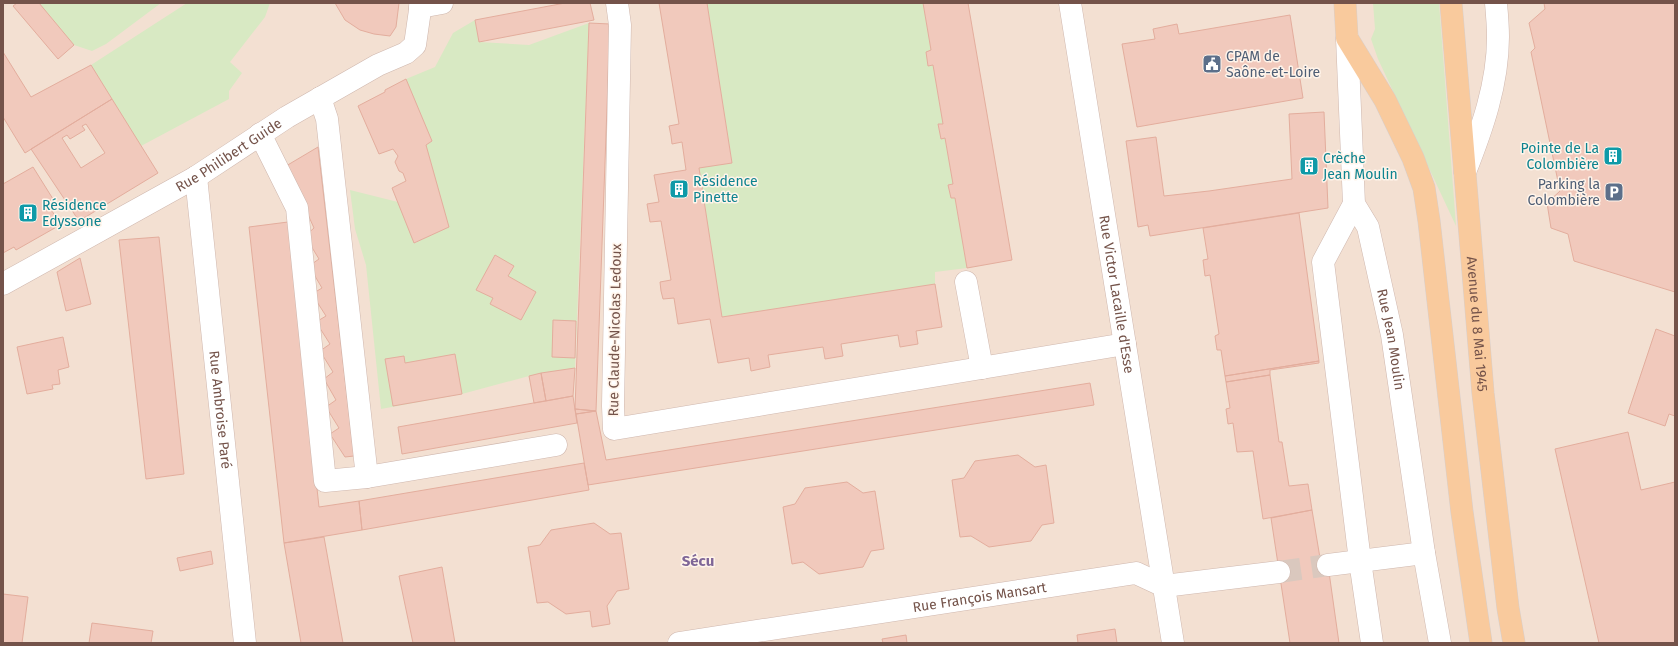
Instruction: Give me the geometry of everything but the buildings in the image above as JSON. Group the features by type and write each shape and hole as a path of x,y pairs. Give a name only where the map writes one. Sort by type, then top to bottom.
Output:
{"main road":[{"path":"1345,3 1347,38 1385,100 1413,158 1424,188 1461,505 1480,635"},
{"name":"Avenue du 8 Mai 1945","path":"1451,3 1483,393 1507,600 1514,643"}],"street":[{"path":"420,5 442,3"},
{"name":"Rue Claude-Nicolas Ledoux","path":"617,3 620,24 613,406 614,429 1125,344"},
{"name":"Rue Victor Lacaille d'Esse","path":"1070,3 1174,643"},
{"path":"1465,172 1488,106 1495,72 1498,37 1496,3"},
{"name":"Rue Philibert Guide","path":"3,284 196,177 260,134 320,98 378,65 406,53 415,45 420,5"},
{"name":"Rue Jean Moulin","path":"1347,38 1354,204 1368,227 1392,336 1424,553 1440,643"},
{"path":"320,98 327,119 367,477"},
{"path":"260,134 297,208 325,481 367,477 556,445"},
{"name":"Rue Ambroise Paré","path":"196,177 245,643"},
{"path":"1354,204 1322,262 1360,561 1372,643"},
{"path":"966,282 982,368"},
{"path":"1328,565 1424,553"},
{"path":"1164,586 1279,572"},
{"name":"Rue François Mansart","path":"679,643 1136,573 1164,586"}],"shaded area":[{"path":"3,3 1675,3 1675,643 3,643"}],"green space":[{"path":"39,3 161,3 106,44 92,51 74,45"},
{"path":"187,3 270,3 265,17 230,62 242,73 229,91 229,99 141,146 91,65"},
{"path":"707,3 923,3 931,50 926,52 928,66 933,65 943,124 938,125 941,139 945,138 953,184 948,185 951,198 955,198 967,268 935,272 935,284 722,317 699,168 732,162"},
{"path":"1373,3 1439,3 1456,226 1378,59 1371,39 1375,29"},
{"path":"475,20 479,42 529,45 589,23 575,368 529,376 462,394 381,409 366,265 355,229 350,190 398,202 415,243 448,227 426,145 432,141 406,79 435,67 453,33"}],"tunnel":[{"path":"1279,572 1328,565"}],"place":[{"name":"CPAM de Saône-et-Loire","path":"1212,64"},
{"name":"Pointe de La Colombière","path":"1613,156"},
{"name":"Crèche Jean Moulin","path":"1309,166"},
{"name":"Résidence Pinette","path":"679,189"},
{"name":"Parking la Colombière","path":"1614,192"},
{"name":"Résidence Edyssone","path":"28,213"}],"district":[{"name":"Sécu","path":"698,561"}]}
